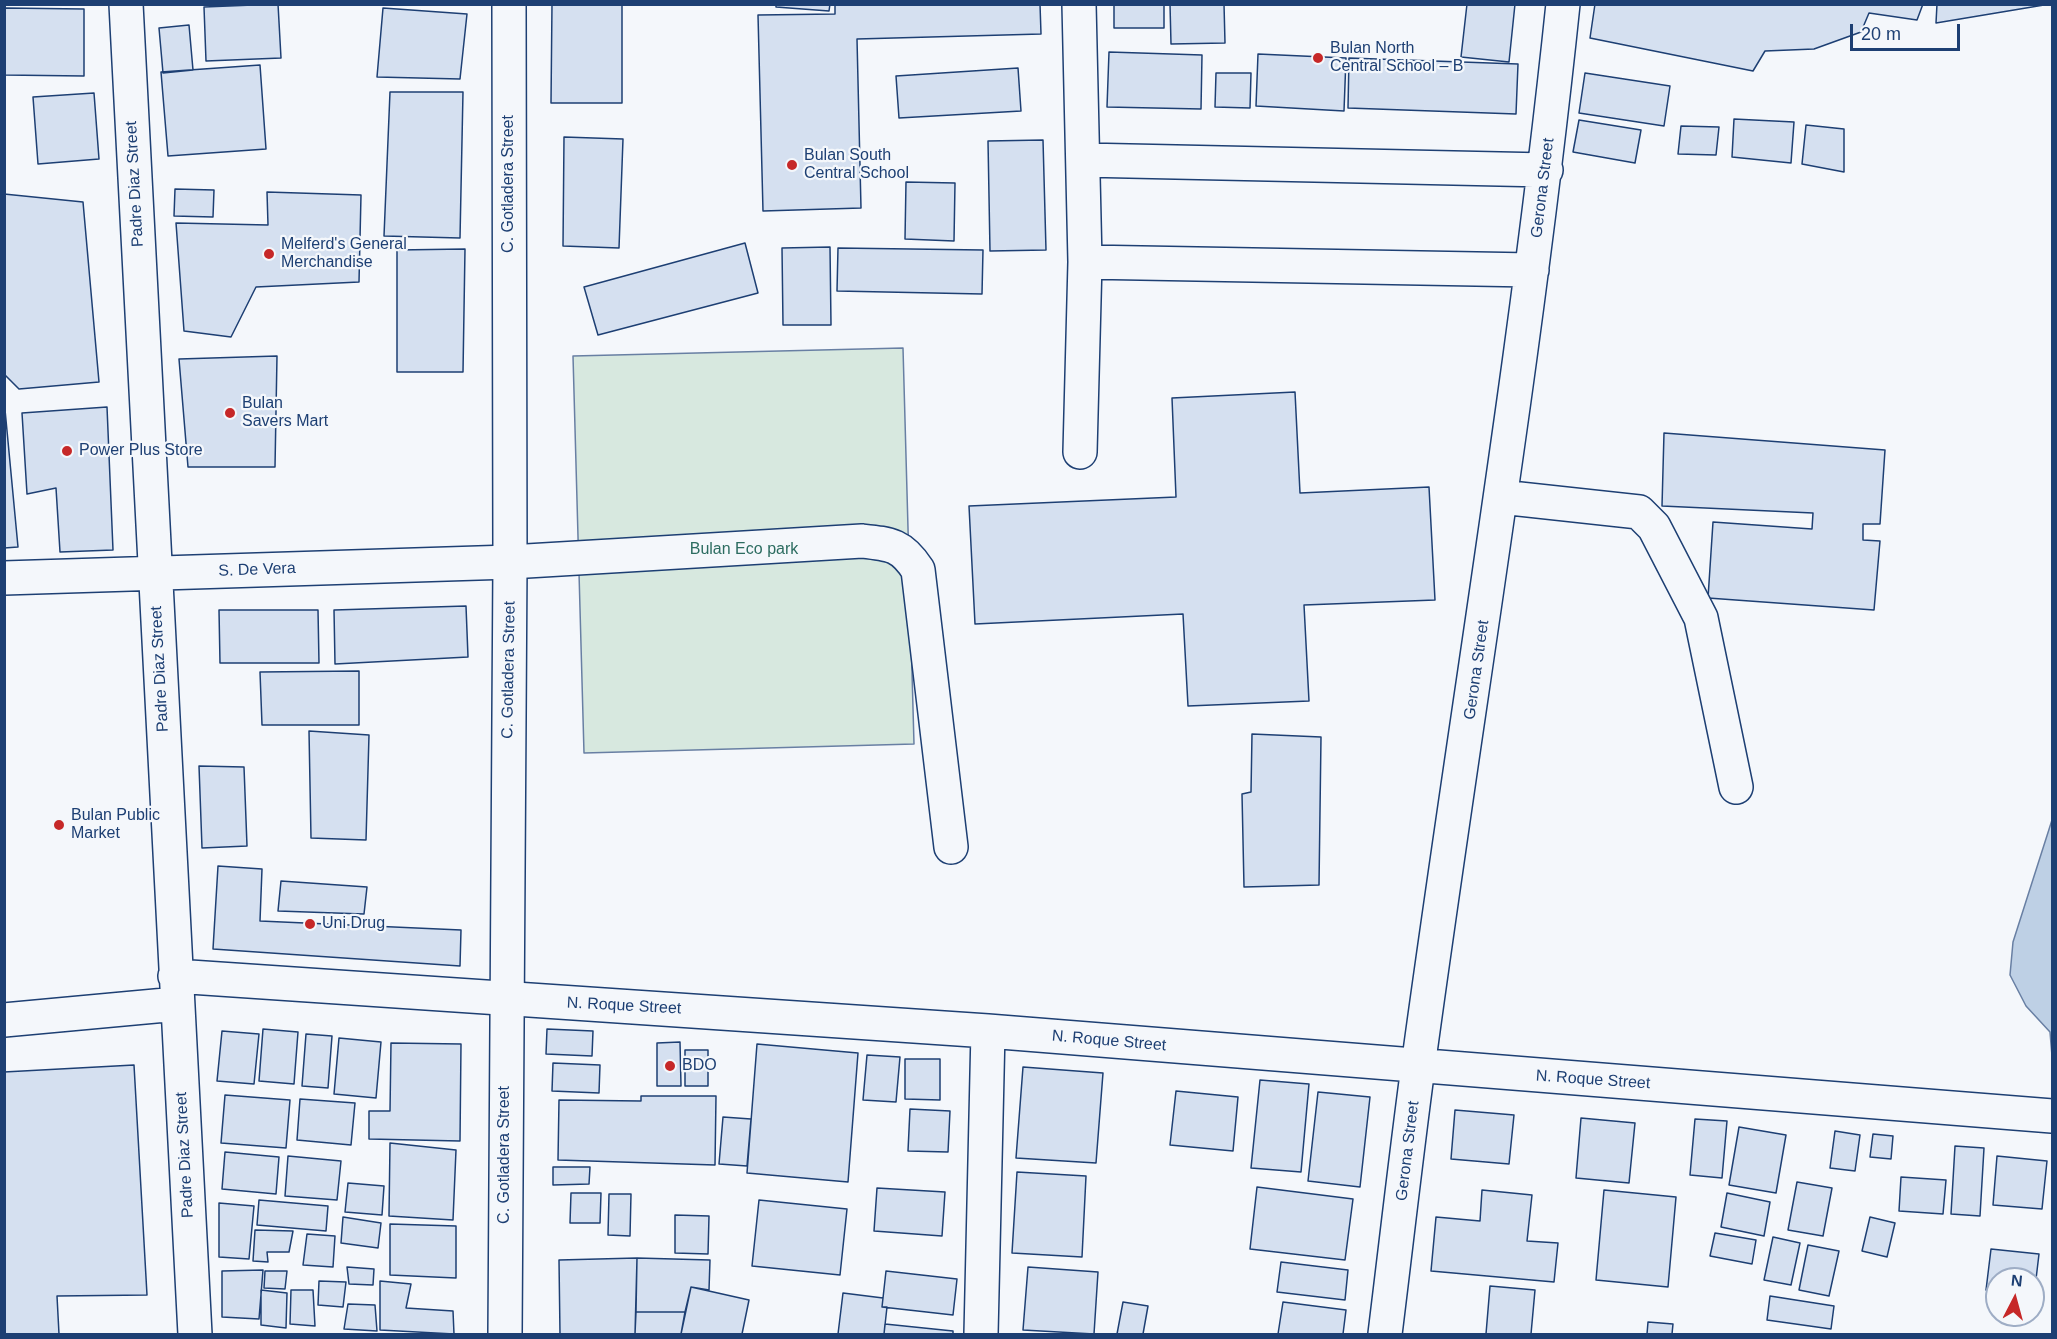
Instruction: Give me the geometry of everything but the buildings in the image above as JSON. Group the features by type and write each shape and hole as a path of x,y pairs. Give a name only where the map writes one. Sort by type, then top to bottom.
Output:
{"street":[{"name":"Padre Diaz Street","path":"126,4 195,1335"},
{"name":"C. Gotladera Street","path":"505,1335 505,1000 510,562 509,4"},
{"path":"1079,4 1085,262 1080,452"},
{"name":"Gerona Street","path":"1385,1335 1418,1067 1546,170 1563,4"},
{"path":"1083,160 1546,170"},
{"path":"1085,262 1532,270"},
{"path":"1501,497 1639,512 1654,527 1701,618 1736,787"},
{"name":"S. De Vera","path":"4,578 510,562 862,541 888,544 907,553 918,570 951,847"},
{"name":"N. Roque Street","path":"4,1020 176,990 505,1000 988,1031 2047,1116"},
{"path":"981,1335 988,1031"}],"green space":[{"name":"Bulan Eco park","path":"903,348 914,744 584,753 573,356"}],"water":[{"path":"2052,820 2052,1056 2050,1032 2026,1006 2010,975 2013,942"}],"place":[{"name":"Bulan North Central School – B","path":"1318,58"},
{"name":"Bulan South Central School","path":"792,165"},
{"name":"Melferd's General Merchandise","path":"269,254"},
{"name":"Bulan Savers Mart","path":"230,413"},
{"name":"Power Plus Store","path":"67,451"},
{"name":"Bulan Public Market","path":"59,825"},
{"name":"Uni Drug","path":"310,924"},
{"name":"BDO","path":"670,1066"}]}
